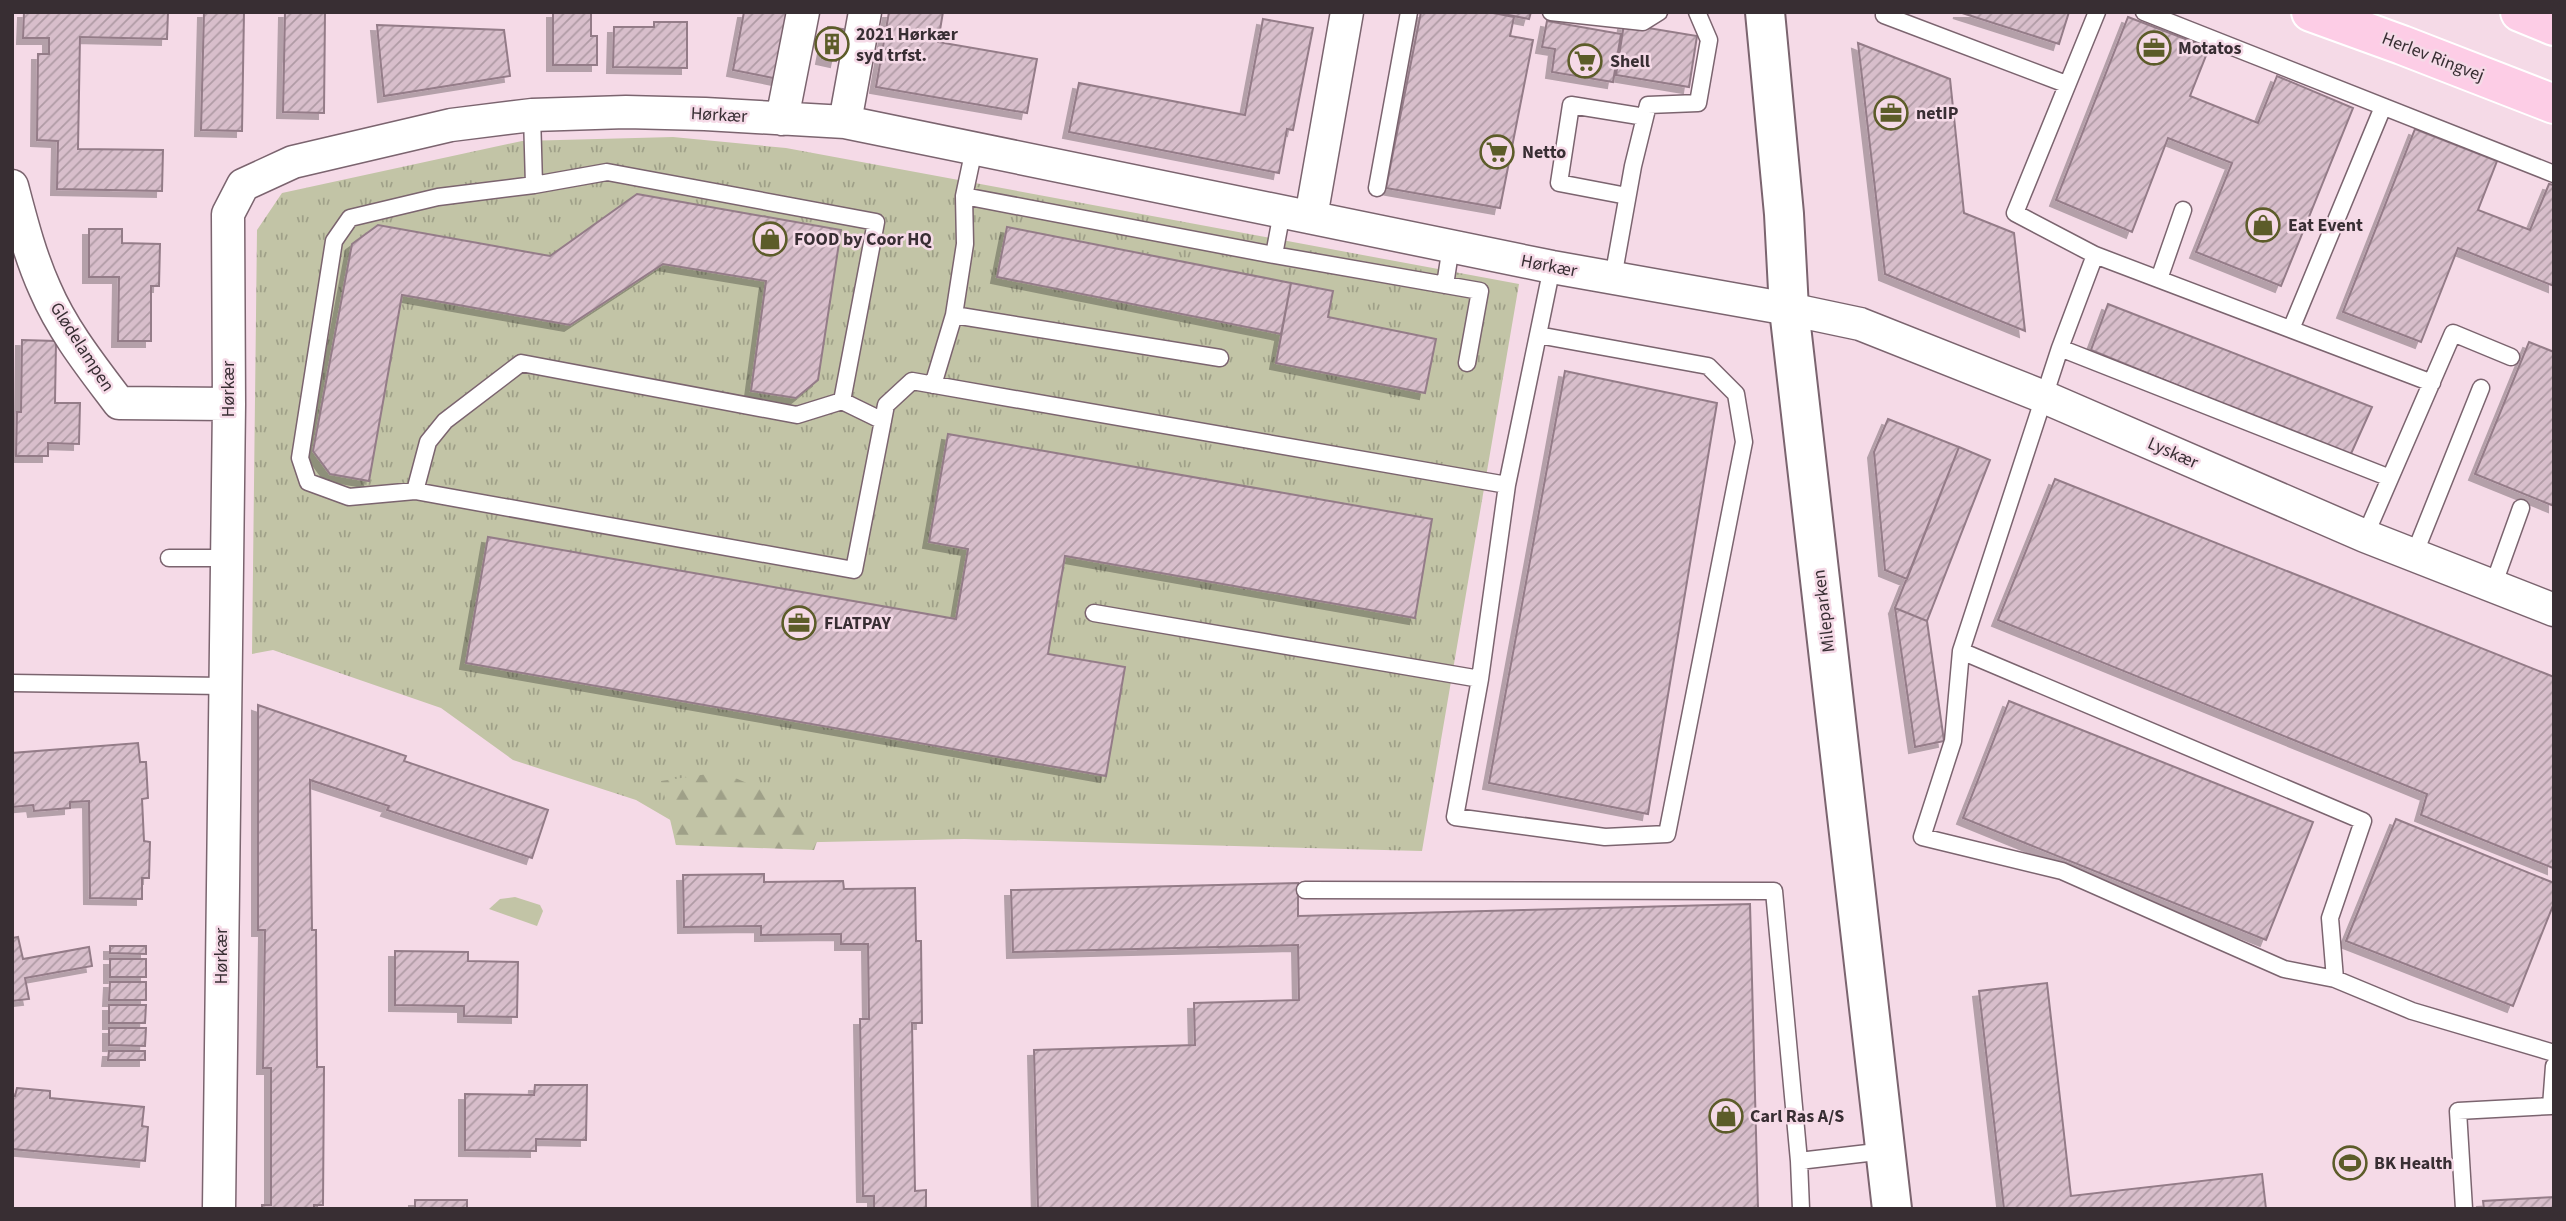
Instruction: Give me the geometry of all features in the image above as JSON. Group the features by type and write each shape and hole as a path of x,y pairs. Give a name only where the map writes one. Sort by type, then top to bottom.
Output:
{"main road":[{"name":"Herlev Ringvej","path":"2311,12 2402,44 2554,104"},
{"path":"2520,12 2554,26"}],"street":[{"path":"782,118 803,12"},
{"path":"845,122 865,12"},
{"path":"1296,214 1347,12"},
{"name":"Mileparken","path":"1765,12 1783,201 1788,309 1892,1209"},
{"name":"Hørkær","path":"219,1209 223,685 229,404 228,214 243,185 293,162 363,145 451,125 532,115 626,112 845,122 1552,267 1788,309"},
{"name":"Glødelampen","path":"12,186 22,225 45,290 77,346 119,403 229,404"},
{"name":"Lyskær","path":"1788,309 1860,324 2044,397 2365,536 2493,586 2551,602"}],"lane":[{"path":"1377,188 1409,12"},
{"path":"1551,12 1643,22 1659,12"},
{"path":"1613,278 1627,196 1648,105 1698,103 1709,40 1697,12"},
{"path":"2097,12 2015,213 2095,255 2432,383"},
{"path":"2144,12 2554,174"},
{"path":"1884,15 2066,84"},
{"path":"1627,196 1559,183 1571,104 1645,117"},
{"path":"2291,329 2383,107"},
{"path":"532,115 534,185"},
{"path":"933,385 954,315 965,244 964,196 974,149"},
{"path":"842,401 876,222 607,172 534,185 439,197 350,218 334,242 300,458 308,482 349,496 415,491 854,570 886,405 912,381 1507,485"},
{"path":"964,196 1480,291 1467,363"},
{"path":"2160,279 2183,210"},
{"path":"1274,255 1296,214"},
{"path":"1446,285 1451,246"},
{"path":"2095,255 2060,348 1961,651 1953,741 1922,837 2062,871 2284,969 2334,979 2412,1011 2554,1053"},
{"path":"1538,335 1708,366 1736,394 1744,442 1667,834 1605,837 1455,817 1480,679 1507,485 1552,267"},
{"path":"954,315 1220,358"},
{"path":"2365,536 2453,333 2511,357"},
{"path":"2060,348 2390,478"},
{"path":"415,491 428,442 445,421 521,363 797,415 842,401 883,421"},
{"path":"2414,555 2481,388"},
{"path":"2493,586 2521,508"},
{"path":"169,558 225,558"},
{"path":"1094,613 1480,679"},
{"path":"1961,651 2363,821 2330,918 2334,979"},
{"path":"12,683 223,685"},
{"path":"1305,890 1774,891 1801,1209"},
{"path":"2464,1209 2458,1111 2551,1106 2554,1066"},
{"path":"1799,1161 1885,1152"}],"green space":[{"path":"673,137 786,148 1519,284 1422,851 964,839 676,845 672,821 636,800 513,760 441,708 273,650 252,654 257,230 282,193 522,141"},
{"path":"721,772 768,792 821,830 814,850 676,845 661,781"},
{"path":"515,897 540,905 543,911 537,926 489,909 500,899"}],"building":[{"path":"24,12 168,12 167,39 80,37 78,149 163,150 162,191 57,189 58,141 37,140 38,54 49,54 49,38 23,38"},
{"path":"204,12 244,12 242,131 201,130"},
{"path":"285,12 325,12 324,113 283,112"},
{"path":"553,12 591,12 591,36 597,36 597,65 553,65"},
{"path":"744,12 790,12 778,79 733,70"},
{"path":"889,12 943,12 938,42 1037,59 1027,113 876,87"},
{"path":"1421,12 1488,12 1514,17 1510,36 1533,40 1500,208 1386,188"},
{"path":"1493,12 1531,12 1529,19"},
{"path":"1959,12 2069,12 2059,44"},
{"path":"2128,17 2209,48 2190,96 2258,123 2277,76 2353,108 2281,286 2196,252 2232,163 2168,138 2132,232 2056,200"},
{"path":"1263,19 1313,28 1293,130 1287,129 1279,173 1069,132 1079,83 1245,115"},
{"name":"Shell","path":"1547,21 1621,34 1613,82 1552,72 1555,49 1542,47"},
{"path":"654,22 687,22 687,68 613,67 614,27 654,27"},
{"path":"1624,24 1697,36 1689,87 1616,75"},
{"path":"377,25 504,30 510,76 384,96"},
{"name":"2021 Hørkær syd trfst.","path":"828,27 843,29 836,61 822,58"},
{"path":"1858,43 1950,79 1964,213 2014,233 2025,331 1885,274"},
{"path":"2415,129 2497,161 2478,210 2530,230 2549,184 2554,185 2554,286 2458,248 2421,342 2343,312"},
{"path":"637,194 841,230 818,380 796,398 751,391 766,281 663,264 570,325 402,295 369,481 330,474 313,451 352,244 378,225 550,256"},
{"path":"1007,227 1291,283 1281,334 997,277"},
{"path":"89,229 122,229 122,243 160,244 159,286 151,286 151,341 118,341 119,277 89,277"},
{"path":"1291,283 1333,291 1328,317 1436,339 1425,393 1276,363"},
{"path":"2108,304 2372,407 2350,456 2091,350"},
{"path":"22,340 56,341 55,403 80,403 79,444 48,443 48,456 16,456 17,412 21,412"},
{"path":"2529,342 2554,352 2554,506 2475,474"},
{"path":"1565,371 1717,403 1648,814 1489,783"},
{"path":"1888,419 1959,447 1907,579 1885,570 1874,452"},
{"path":"948,434 1432,519 1415,618 1065,556 1048,654 1125,667 1106,776 466,663 488,537 956,619 968,549 929,542"},
{"path":"1959,447 1990,460 1927,621 1895,608"},
{"path":"2055,479 2554,677 2553,868 2421,815 2427,794 1998,620"},
{"path":"1895,608 1927,621 1944,741 1915,747"},
{"path":"2009,701 2313,822 2266,940 1963,818"},
{"path":"258,705 406,756 404,761 548,810 532,858 387,810 389,806 310,780 312,930 316,930 317,1067 324,1067 323,1205 314,1205 314,1209 262,1209 262,1205 271,1205 271,1068 263,1068 265,930 258,930"},
{"path":"138,743 140,762 146,762 148,798 142,799 144,841 150,842 149,878 142,878 142,899 90,898 89,801 70,802 70,808 34,811 33,805 12,807 12,753"},
{"path":"2396,819 2554,883 2554,903 2513,1006 2346,941"},
{"path":"764,874 764,882 843,881 844,889 915,888 916,941 921,941 922,1023 912,1023 915,1191 926,1190 926,1209 874,1209 874,1196 863,1196 860,1019 869,1019 868,944 841,944 841,934 761,935 761,926 684,927 683,875"},
{"path":"1298,883 1298,916 1750,904 1758,1209 1038,1209 1034,1050 1195,1045 1194,1003 1299,1000 1298,945 1013,952 1011,890"},
{"path":"18,937 23,959 89,947 92,966 25,978 29,999 12,1001 12,938"},
{"path":"110,946 146,946 146,954 110,953"},
{"path":"395,951 468,952 468,961 518,962 517,1017 464,1016 464,1006 395,1005"},
{"path":"110,959 146,959 146,977 110,977"},
{"path":"110,982 146,982 146,1000 109,1000"},
{"path":"2047,983 2071,1196 2262,1174 2266,1209 2004,1209 1979,991"},
{"path":"109,1005 146,1005 145,1023 109,1023"},
{"path":"109,1028 146,1028 145,1046 109,1045"},
{"path":"109,1051 145,1051 145,1060 108,1060"},
{"path":"535,1085 587,1085 586,1140 536,1139 536,1151 465,1150 465,1094 534,1095"},
{"path":"17,1088 50,1091 50,1098 144,1107 142,1126 148,1127 145,1161 12,1149 12,1096 15,1096"},
{"path":"2554,1197 2554,1209 2484,1209 2483,1201"},
{"path":"415,1200 467,1200 467,1209 415,1209"}],"place":[{"name":"2021 Hørkær syd trfst.","path":"832,44"},
{"name":"Motatos","path":"2154,48"},
{"name":"Shell","path":"1585,61"},
{"name":"netIP","path":"1891,113"},
{"name":"Netto","path":"1497,152"},
{"name":"Eat Event","path":"2263,225"},
{"name":"FOOD by Coor HQ","path":"770,239"},
{"name":"FLATPAY","path":"799,623"},
{"name":"Carl Ras A/S","path":"1726,1116"},
{"name":"BK Health","path":"2350,1163"}]}
